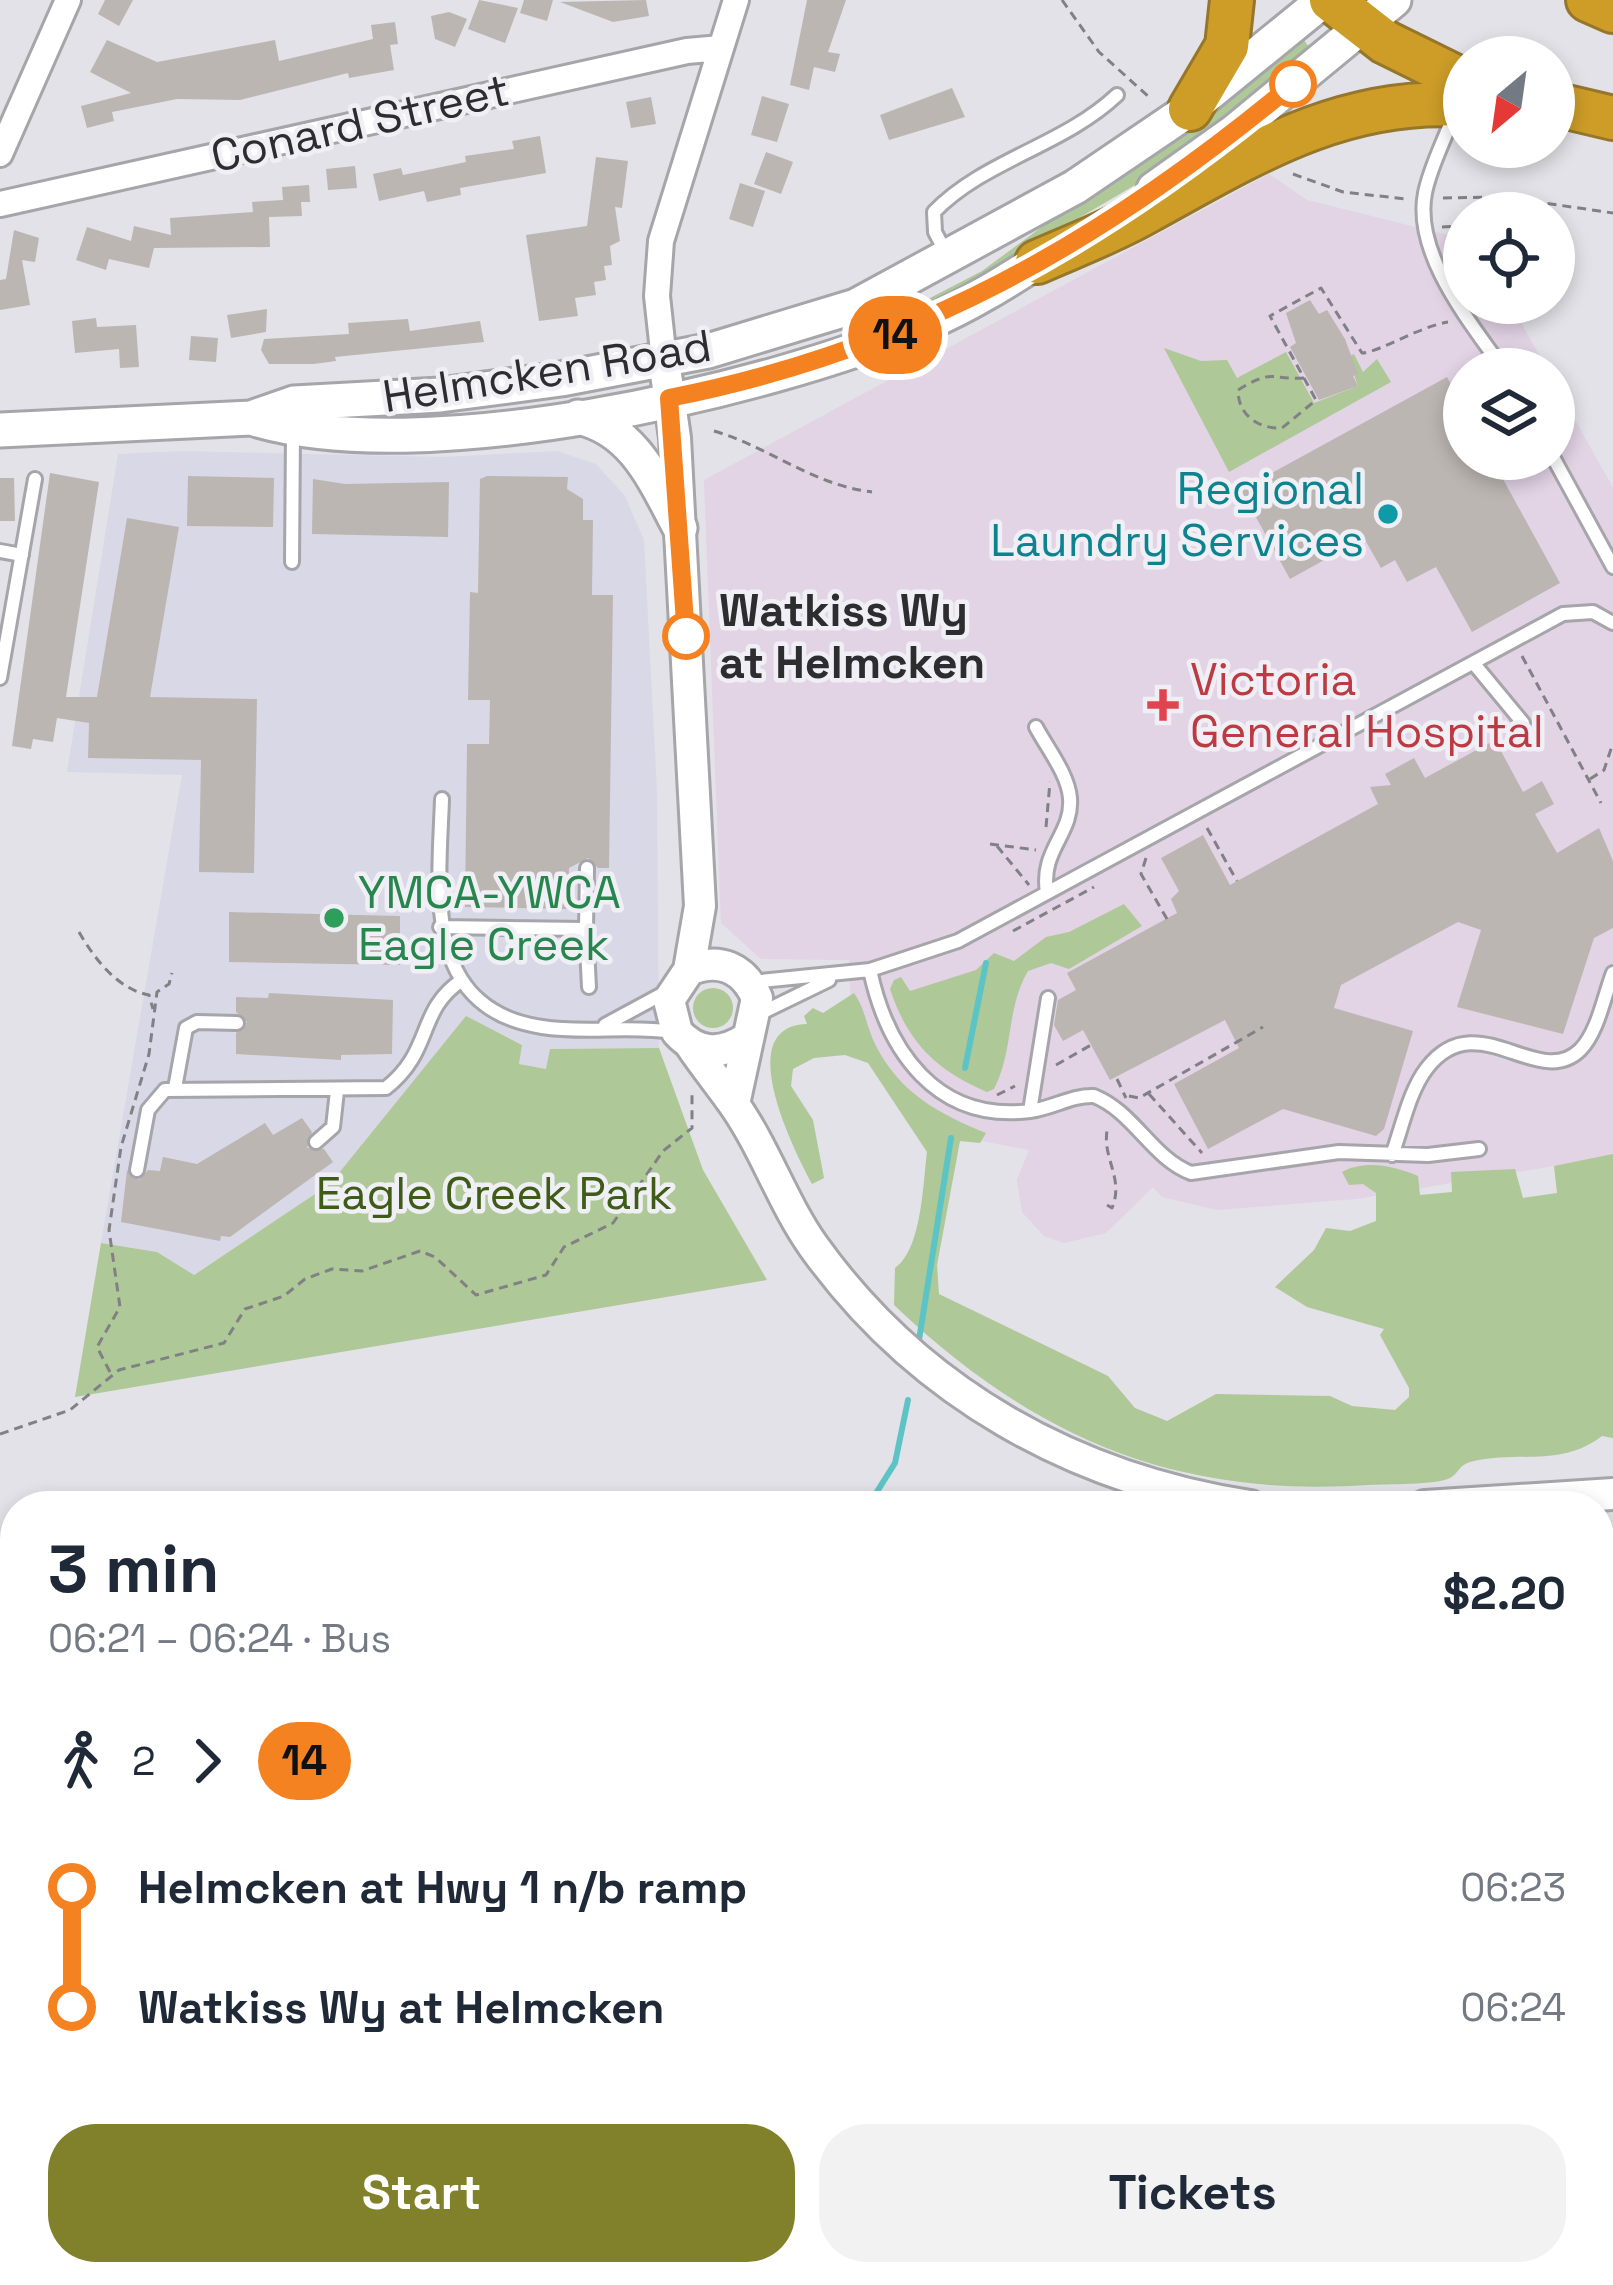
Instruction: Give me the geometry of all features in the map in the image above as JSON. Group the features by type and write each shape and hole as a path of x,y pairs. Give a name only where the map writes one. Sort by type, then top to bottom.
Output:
{"highway":[{"path":"1190,109 1227,46 1232,0"},
{"path":"1588,0 1613,10"},
{"path":"1353,7 1443,81"},
{"path":"1036,262 1142,215 1270,142 1318,124 1443,99"},
{"path":"1575,112 1611,118"}],"main road":[{"name":"Helmcken Road","path":"0,430 251,418 294,403 440,395 664,360 856,306 949,260 1075,187 1353,7"},
{"name":"Helmcken Road","path":"251,418 293,431 475,431 669,398 812,365 860,348 953,310 1036,262 1234,132 1353,7"},
{"path":"576,416 598,421 628,443 680,528"}],"street":[{"path":"0,154 68,0"},
{"path":"736,0 661,241 657,296 680,528 700,906 694,972 669,1000 684,1038 724,1093 821,1257 865,1309 931,1371 1005,1423 1079,1460 1171,1491"},
{"name":"Conard Street","path":"0,203 687,51 721,48"},
{"path":"694,972 750,982 752,1027 724,1093"},
{"path":"684,1038 719,1051 752,1027"}],"lane":[{"path":"949,260 935,232 934,212 954,191 1069,134 1117,95"},
{"path":"1443,145 1425,191 1426,227 1443,271"},
{"path":"292,562 293,431"},
{"path":"0,678 35,479"},
{"path":"1565,480 1613,567"},
{"path":"0,551 22,555"},
{"path":"750,982 870,970 958,941 1146,830 1197,809 1242,778 1337,726 1475,664 1573,611 1593,612 1613,623"},
{"path":"1475,664 1523,723"},
{"path":"1036,727 1070,797 1068,817 1046,862 1047,892"},
{"path":"442,799 440,927 462,980 495,1010 526,1023 684,1038"},
{"path":"587,868 589,987"},
{"path":"440,927 586,929"},
{"path":"870,970 885,1027 929,1082 979,1108 1030,1112 1081,1096 1123,1102 1174,1165 1191,1174 1339,1152 1392,1155 1479,1149"},
{"path":"598,1028 640,1010 694,972"},
{"path":"1392,1155 1421,1078 1436,1058 1456,1046 1480,1041 1546,1061 1566,1059 1589,1039 1613,973"},
{"path":"752,1027 835,976"},
{"path":"137,1170 148,1110 158,1094 175,1088 379,1091 393,1083 424,1042 436,999 462,980"},
{"path":"1030,1112 1048,998"},
{"path":"175,1088 186,1028 197,1022 237,1023"},
{"path":"316,1142 333,1126 337,1091"}],"path":[{"path":"1062,0 1099,52 1148,96"},
{"path":"1293,174 1343,192 1406,199"},
{"path":"1575,207 1613,213"},
{"path":"1426,227 1443,227"},
{"path":"1304,378 1271,372 1238,390 1243,412 1274,428 1290,424 1303,406 1316,400 1304,378 1270,316 1321,288 1362,353 1374,352 1417,328 1443,323"},
{"path":"714,431 771,451 833,485 872,492"},
{"path":"1510,653 1522,656 1601,803"},
{"path":"1588,780 1604,770 1613,742"},
{"path":"1045,834 1051,772"},
{"path":"1197,809 1237,881"},
{"path":"1030,886 993,845 1039,850"},
{"path":"1149,850 1141,874 1167,919"},
{"path":"79,932 96,959 133,992 148,995 154,1010"},
{"path":"111,1373 97,1347 121,1307 109,1230 121,1147 148,1054 157,992 170,984 172,974"},
{"path":"1107,1205 1112,1208 1118,1186 1106,1132 1123,1102 1263,1027"},
{"path":"1055,1065 1091,1045"},
{"path":"1117,1079 1123,1102"},
{"path":"990,1097 1010,1088"},
{"path":"1148,1092 1199,1144 1204,1159"},
{"path":"0,1434 70,1410 111,1373 224,1342 245,1309 284,1296 305,1279 332,1269 362,1270 411,1252 429,1253 476,1295 538,1280 564,1247 602,1230 627,1209 662,1151 692,1128 692,1094 724,1093"}],"shaded area":[{"name":"Victoria General Hospital","path":"1269,174 1307,200 1443,234 1443,324 1522,324 1535,348 1443,348 1443,480 1575,480 1575,420 1613,488 1613,1156 1356,1199 1217,1210 1162,1197 1153,1187 1106,1233 1064,1243 1044,1236 1022,1212 1017,1180 1029,1150 977,1140 887,1079 851,1007 849,960 761,959 721,923 704,480"},
{"path":"557,451 596,464 625,496 644,540 657,791 659,1048 550,1049 547,1069 519,1064 522,1044 466,1017 330,1184 193,1275 157,1252 101,1243 182,775 67,772 118,454 444,457"}],"green space":[{"path":"1301,36 1312,51 1147,178 909,318 905,311 982,271"},
{"path":"1164,348 1201,361 1227,360 1237,378 1286,352 1314,403 1358,386 1348,357 1354,354 1363,372 1377,359 1391,382 1229,472"},
{"path":"1124,904 1142,926 1069,969 1051,963 1028,971 994,1089 987,1092 939,1064 915,1040 897,1008 890,989 894,980 901,977 910,991 976,970 994,953 1014,961 1046,937 1069,932"},
{"path":"713,988 727,994 733,1008 727,1022 713,1028 699,1022 693,1008 699,994"},
{"path":"854,993 876,1046 897,1077 937,1110 986,1133 980,1143 960,1141 937,1265 939,1294 1108,1376 1135,1408 1167,1421 1216,1394 1330,1396 1352,1406 1395,1410 1409,1397 1409,1388 1380,1335 1384,1329 1307,1307 1275,1287 1314,1250 1326,1228 1350,1231 1376,1221 1376,1193 1363,1184 1349,1185 1342,1172 1370,1165 1400,1169 1418,1176 1420,1195 1452,1192 1451,1172 1515,1169 1523,1198 1557,1193 1554,1166 1613,1154 1613,1438 1602,1436 1554,1455 1470,1462 1450,1478 1434,1482 1297,1486 1231,1481 1169,1469 1110,1449 999,1391 894,1305 895,1268 916,1231 927,1152 868,1063 845,1055 814,1058 793,1069 791,1086 813,1120 824,1178 812,1184 782,1118 770,1066 773,1045 785,1030 807,1024 804,1016 813,1008 823,1013"},
{"name":"Eagle Creek Park","path":"466,1016 522,1045 519,1064 546,1069 550,1049 659,1048 703,1170 767,1280 75,1397 101,1243 157,1252 194,1275 330,1184"}],"building":[{"path":"105,0 133,0 119,26 98,14"},
{"path":"479,0 518,8 505,43 468,29"},
{"path":"524,0 553,0 547,21 520,13"},
{"path":"646,0 649,16 613,22 560,2"},
{"path":"807,0 846,0 828,52 840,54 835,72 814,67 809,90 790,85"},
{"path":"449,12 467,19 455,47 435,39 431,16"},
{"path":"395,22 398,44 390,45 394,70 349,78 348,73 240,100 177,99 112,112 114,121 87,128 81,106 131,93 90,72 107,40 157,62 275,40 279,61 373,39 371,25"},
{"path":"952,88 965,117 889,140 880,115"},
{"path":"762,96 789,104 777,142 751,135"},
{"path":"651,97 656,124 631,128 626,102"},
{"path":"540,136 546,173 460,188 461,195 427,202 424,191 379,201 373,174 401,168 403,175 466,162 465,156 514,149 512,141"},
{"path":"766,152 793,162 781,194 754,184"},
{"path":"596,157 628,161 622,208 615,207 620,241 610,246 612,265 604,266 606,280 594,282 596,295 575,298 578,316 539,321 526,235 587,226"},
{"path":"355,166 357,188 328,190 326,169"},
{"path":"740,183 765,191 753,227 729,219"},
{"path":"309,185 310,202 301,202 302,216 269,217 270,247 154,248 149,268 109,259 106,270 76,260 87,227 131,241 134,226 171,235 170,218 253,212 252,202 283,200 282,187"},
{"path":"14,230 39,238 35,262 22,260 30,305 0,310 0,280 6,279"},
{"path":"1310,300 1319,314 1327,310 1358,374 1353,376 1358,386 1319,400 1290,347 1296,343 1286,313"},
{"path":"267,309 266,332 231,338 227,315"},
{"path":"96,318 97,327 136,325 139,367 120,368 119,349 75,353 72,321"},
{"path":"408,319 410,331 480,321 484,342 335,357 336,361 314,364 269,364 261,350 264,339 349,334 348,323"},
{"path":"191,336 218,338 216,362 189,360"},
{"name":"Regional Laundry Services","path":"1443,379 1443,480 1504,480 1560,583 1472,632 1436,567 1407,582 1395,560 1381,568 1364,538 1290,579 1241,490"},
{"path":"50,473 99,482 66,697 97,697 127,518 179,527 150,697 257,699 254,873 199,872 201,760 88,758 89,723 57,718 53,742 33,739 31,749 12,746"},
{"path":"188,476 274,478 273,527 187,526"},
{"path":"568,477 567,489 583,499 583,520 593,520 592,595 613,595 609,868 598,868 588,858 569,868 568,909 465,907 467,744 489,744 490,700 468,700 470,592 478,593 480,479"},
{"path":"0,478 14,478 15,521 0,521"},
{"path":"313,479 345,484 449,482 448,537 312,534"},
{"path":"1495,740 1523,792 1542,781 1554,804 1535,814 1557,853 1599,828 1613,861 1613,928 1594,938 1563,1034 1457,1007 1481,930 1458,922 1341,985 1334,1008 1413,1031 1384,1129 1376,1136 1283,1109 1208,1149 1174,1084 1239,1048 1225,1020 1110,1080 1083,1030 1063,1041 1054,1025 1058,1000 1076,990 1067,973 1177,913 1171,899 1179,891 1161,858 1203,835 1230,885 1378,804 1370,787 1391,785 1385,774 1414,758 1425,778"},
{"path":"229,912 400,916 400,965 229,962"},
{"path":"269,993 393,1000 392,1054 341,1055 341,1060 236,1054 236,1033 247,1022 236,1012 236,997 268,998"},
{"path":"302,1118 312,1132 307,1148 324,1149 333,1162 230,1237 221,1236 220,1241 121,1222 127,1170 139,1180 148,1170 160,1171 163,1157 197,1164 265,1123 273,1135"}],"waterway":[{"path":"965,1068 986,963"},
{"path":"919,1340 951,1138"},
{"path":"877,1491 895,1463 908,1400"}],"bus line":[{"name":"14","path":"686,636 669,398 812,365 928,322 983,295 1149,192 1293,84"}],"place":[{"name":"Regional Laundry Services","path":"1388,514"},
{"name":"Watkiss Wy at Helmcken","path":"686,636"},
{"name":"Victoria General Hospital","path":"1163,705"},
{"name":"YMCA-YWCA Eagle Creek","path":"334,918"}]}
